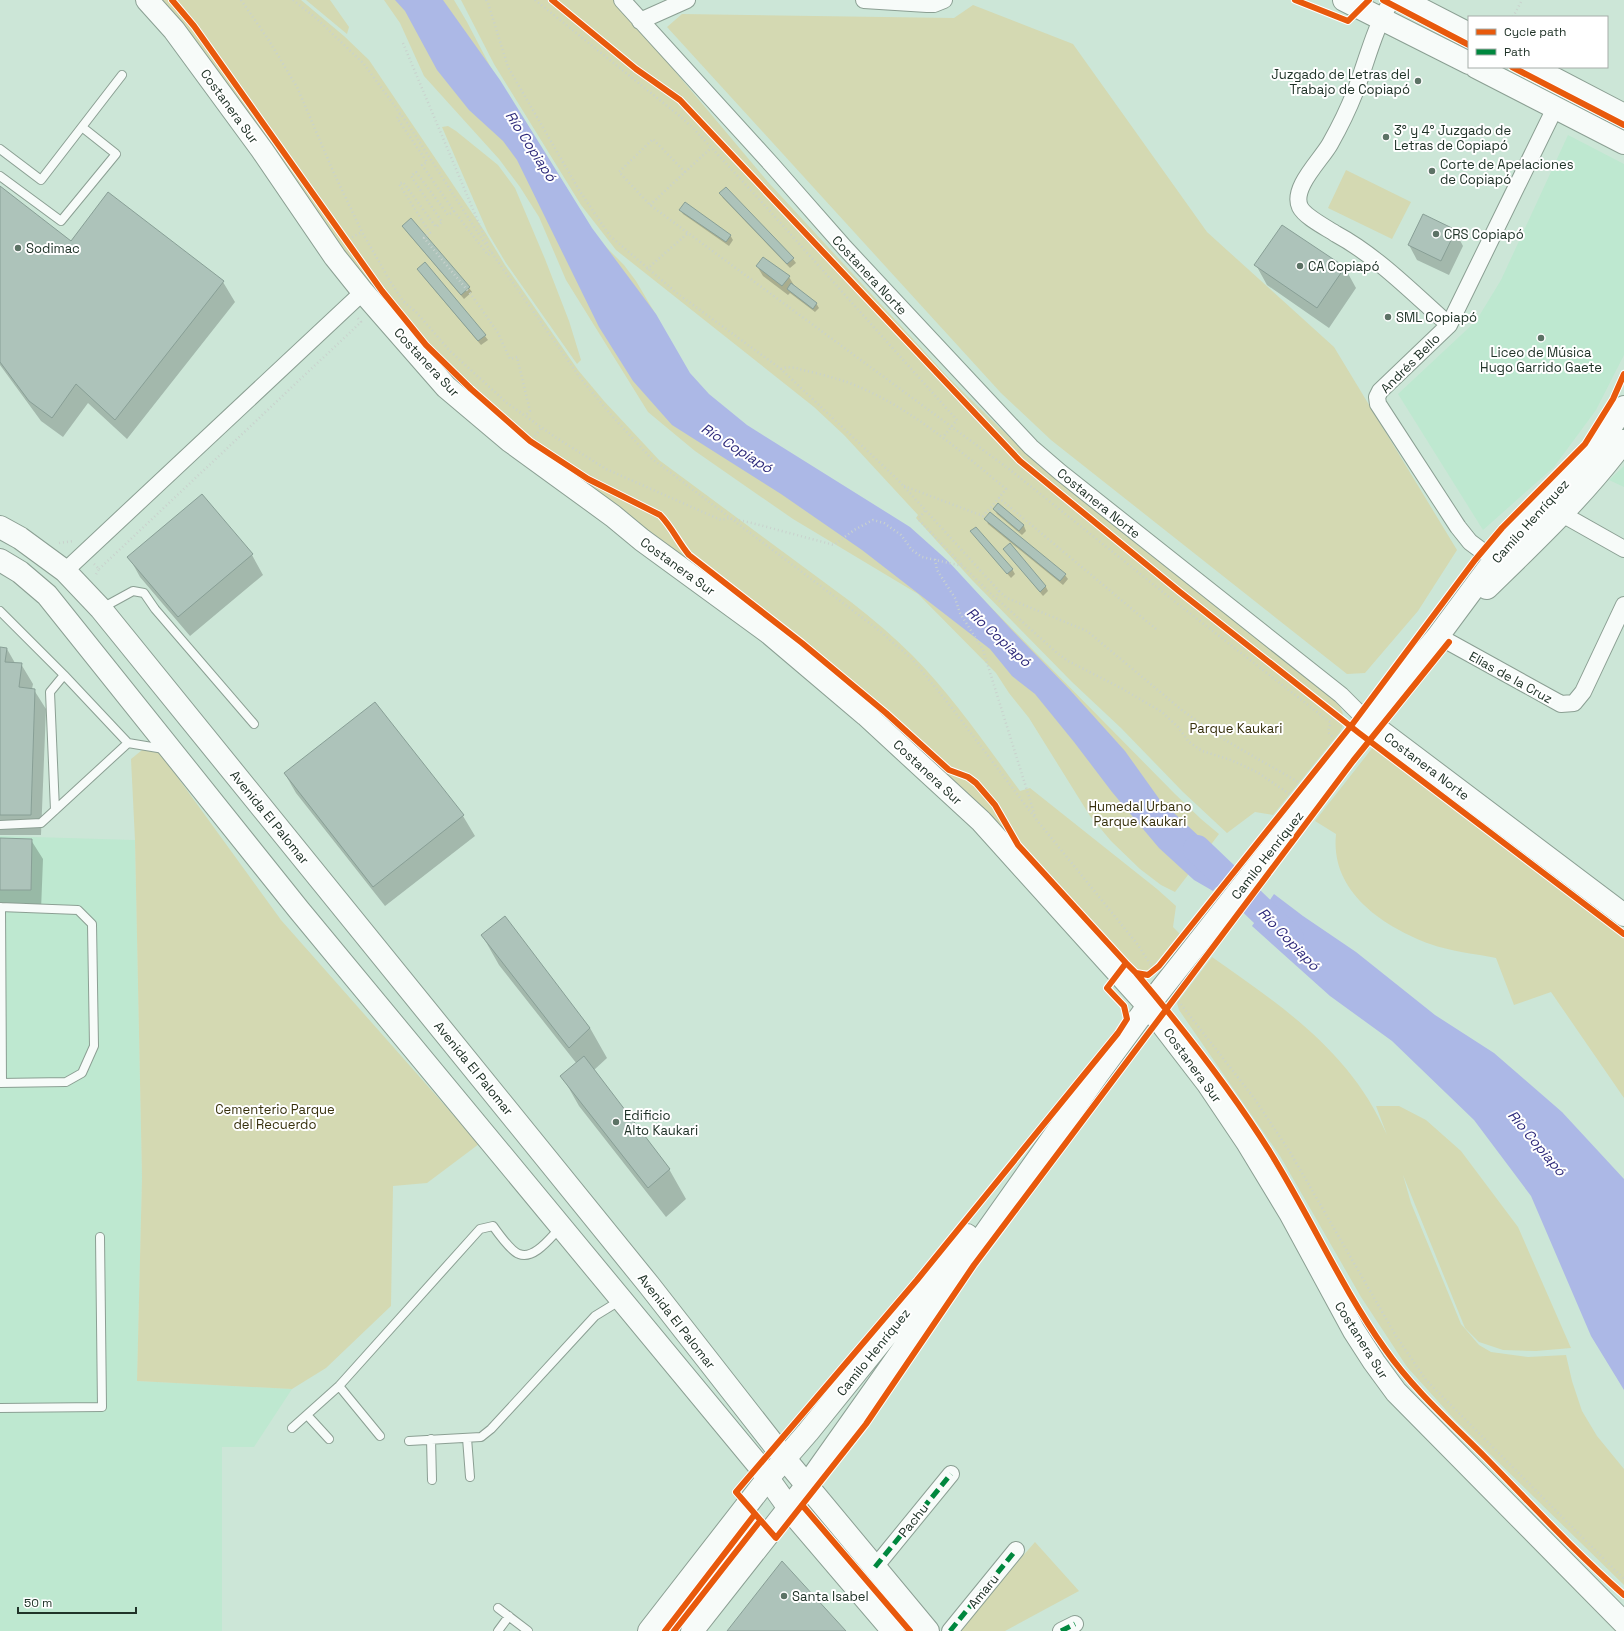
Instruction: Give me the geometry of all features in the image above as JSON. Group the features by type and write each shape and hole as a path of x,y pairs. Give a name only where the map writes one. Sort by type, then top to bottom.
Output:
{"main road":[{"name":"Costanera Sur","path":"148,0 179,36 262,150 335,257 356,299 446,387 510,441 768,632 866,715 982,822 1154,1012 1208,1084 1247,1142 1290,1213 1354,1331 1396,1392 1624,1623"},
{"path":"1344,0 1387,9 1468,62"},
{"path":"1403,0 1468,33"},
{"path":"1478,68 1624,144"},
{"path":"1534,68 1624,115"},
{"name":"Camilo Henríquez","path":"649,1631 768,1478 1098,1074 1154,1012 1193,950 1295,804 1368,721 1438,636 1509,555 1555,493 1576,471 1604,437 1624,407"},
{"name":"Camilo Henríquez","path":"1509,555 1562,514 1598,474 1624,441"},
{"name":"Avenida El Palomar","path":"0,527 20,538 65,572 101,609 649,1285 785,1459 928,1631"},
{"path":"0,560 20,572 47,595 299,910 768,1478 788,1507 893,1631"},
{"name":"Costanera Norte","path":"1368,721 1624,916"},
{"path":"175,754 200,755 224,760"},
{"name":"Camilo Henríquez","path":"692,1631 788,1507 807,1485 1098,1074"},
{"path":"622,1300 649,1285"}],"street":[{"name":"Costanera Norte","path":"622,0 772,165 845,248 1031,447 1060,472 1341,695 1368,721"},
{"path":"864,0 934,4 944,0"},
{"path":"640,21 680,2"},
{"path":"1387,9 1343,119 1330,145 1304,181 1298,195 1300,208 1312,218 1364,251 1449,325"},
{"name":"Andrés Bello","path":"1509,555 1482,551 1470,542 1458,527 1378,404 1377,397 1380,391 1449,325 1555,108"},
{"path":"65,572 356,299"},
{"path":"1555,493 1562,514 1624,549"},
{"name":"Elias de la Cruz","path":"1438,636 1561,704 1574,702 1583,692 1624,605"},
{"name":"Pachu","path":"875,1567 951,1474"},
{"name":"Amaru","path":"950,1631 1016,1550"},
{"path":"1061,1631 1075,1624"}],"lane":[{"path":"0,149 41,180 122,75"},
{"path":"0,176 61,221 116,154 82,127"},
{"path":"101,609 133,590 144,593 155,609 254,724"},
{"path":"0,611 128,743 175,754"},
{"path":"55,810 50,692 64,676"},
{"path":"0,824 41,823 128,743"},
{"path":"1,907 78,910 92,924 94,1046 82,1073 66,1082 1,1083 1,907"},
{"path":"292,1428 340,1386 480,1229 492,1226 518,1254 528,1256 562,1227"},
{"path":"0,1408 102,1407 100,1237"},
{"path":"409,1441 481,1437 491,1429 595,1316 622,1300"},
{"path":"340,1386 380,1436"},
{"path":"307,1415 329,1439"},
{"path":"467,1438 470,1477"},
{"path":"431,1439 432,1480"},
{"path":"498,1608 528,1631"},
{"path":"498,1631 509,1616"}],"path":[{"path":"241,0 268,39 296,87 362,232 403,301 416,312 450,350 507,403 542,428 606,469 721,520 729,518 834,545 854,530 873,520 884,523 901,535 912,550 922,557 963,566"},
{"path":"293,0 316,18 364,64 400,114 491,251 581,379 612,416 651,458 876,628 912,659 948,703 1036,819 1157,968 1148,975"},
{"path":"486,0 508,67 579,190 610,236 678,294 781,369 902,485 1007,598 1087,631 1184,712 1225,740 1304,785"},
{"path":"535,0 681,117 711,148 780,222 957,420 943,437"},
{"path":"1514,16 1522,0"},
{"path":"403,43 491,251"},
{"path":"400,114 397,118 427,162 422,165 454,211 488,255 491,251"},
{"path":"685,172 653,139 619,172 650,205 1009,469 1174,601 1330,722 1328,734 1338,741"},
{"path":"650,205 711,148"},
{"path":"454,211 448,216 416,172 411,176 442,222 436,226 404,182 400,184 430,233 424,238 473,297 498,333 510,359 517,357 530,411 525,416"},
{"path":"341,233 350,246"},
{"path":"647,268 688,233"},
{"path":"99,569 361,322 356,299"},
{"path":"781,369 787,367 796,368 851,383 886,400 916,418 943,437 1006,489 983,516 902,485"},
{"path":"537,445 530,441 542,428"},
{"path":"999,498 1156,629"},
{"path":"925,511 918,519 996,598 1057,653 1068,661 1122,688 1162,712 1178,727 1189,742 1202,751 1231,760 1257,772 1295,804 1308,779"},
{"path":"935,559 937,570 955,598 960,613 983,650 1036,819"},
{"path":"996,598 999,591"},
{"path":"1154,1012 1175,997 1180,990"},
{"path":"1175,997 1254,1098 1290,1152 1396,1336 1426,1380 1624,1579"}],"shaded area":[{"name":"Liceo de Música Hugo Garrido Gaete","path":"1568,135 1624,164 1624,355 1596,410 1554,467 1483,530 1398,394 1476,321 1501,280"},
{"path":"1624,466 1624,487 1609,480"},
{"path":"0,836 135,840 142,1177 137,1381 292,1389 254,1447 222,1447 222,1631 0,1631"}],"green space":[{"path":"157,0 301,0 344,36 369,60 485,232 505,265 578,370 604,401 659,460 851,602 883,628 913,656 942,688 1020,791 1030,788 1157,889 1176,906 1173,927 1180,934 1150,970 1138,970 1010,839 450,384 395,327"},
{"path":"306,0 330,0 349,27 347,34"},
{"name":"Humedal Urbano Parque Kaukari","path":"384,0 454,0 500,85 598,239 624,265 636,281 659,320 684,371 747,432 972,588 1175,794 1219,834 1175,892 1161,885 1140,869 1111,841 1090,816 1029,718 1009,693 996,673 918,594 793,519 695,451 648,412 566,280 539,217 520,187 499,159 424,76 400,23"},
{"name":"Parque Kaukari","path":"461,0 615,0 768,182 948,377 1000,428 1036,461 1338,703 1344,717 1340,732 1273,815 1255,812 1227,833 1183,792 1121,728 1072,682 972,580 916,518 918,515 844,435 814,407 616,250 581,205 494,64"},
{"path":"973,5 1073,44 1207,232 1334,347 1457,550 1418,611 1365,673 1347,674 1051,440 1001,393 667,27 682,14 954,18"},
{"path":"448,126 498,165 515,188 569,321 581,360 577,364 506,263 488,233 442,127"},
{"path":"1346,170 1411,202 1392,239 1328,208"},
{"name":"Cementerio Parque del Recuerdo","path":"152,742 281,920 479,1144 427,1183 393,1186 391,1306 326,1368 292,1389 137,1381 142,1177 135,840 131,759"},
{"path":"1377,742 1624,929 1624,1098 1551,992 1514,1005 1496,958 1446,949 1412,936 1378,917 1363,904 1351,890 1342,873 1336,855 1336,834 1315,821"},
{"path":"1212,957 1289,1013 1335,1055 1354,1079 1372,1106 1387,1135 1376,1106 1399,1106 1426,1120 1461,1151 1518,1227 1571,1348 1536,1351 1503,1350 1479,1342 1465,1328 1403,1175 1411,1203 1461,1324 1479,1345 1491,1352 1528,1357 1566,1355 1572,1381 1582,1411 1597,1436 1624,1469 1624,1585 1454,1419 1407,1367 1361,1297 1280,1156 1179,1010 1177,1003"},
{"path":"1035,1542 1079,1591 1005,1631 957,1631"}],"water":[{"name":"Humedal Urbano Parque Kaukari","path":"395,0 443,0 500,80 592,228 656,314 690,373 709,394 747,425 910,527 948,561 1070,690 1125,751 1160,800 1232,867 1213,891 1194,880 1159,848 1112,792 1035,694 1012,676 990,649 862,550 781,494 672,425 633,381 599,327 517,160 503,141 469,110 437,70 405,11"},
{"path":"1274,894 1303,916 1356,952 1435,1015 1494,1053 1562,1112 1624,1179 1624,1390 1591,1336 1531,1196 1474,1120 1392,1041 1330,996 1252,926"}],"building":[{"path":"0,186 71,241 108,192 224,281 115,420 76,384 52,418 29,401 0,362"},
{"path":"726,187 794,258 787,264 719,193"},
{"path":"685,202 731,235 726,242 679,210"},
{"path":"1423,214 1456,230 1441,261 1408,245"},
{"path":"411,218 470,287 461,295 402,226"},
{"name":"CA Copiapó","path":"1282,225 1345,267 1317,308 1254,265"},
{"path":"763,257 790,276 782,286 756,266"},
{"path":"425,262 486,335 478,341 417,269"},
{"path":"791,283 817,303 813,309 787,289"},
{"path":"202,494 253,554 178,617 127,557"},
{"path":"998,503 1024,525 1019,531 993,509"},
{"path":"990,512 1066,574 1060,581 984,519"},
{"path":"976,527 1013,569 1007,574 970,531"},
{"path":"1010,543 1046,586 1040,592 1003,549"},
{"path":"0,647 7,648 5,662 22,663 19,687 35,689 31,815 0,815"},
{"path":"375,702 464,815 373,887 284,773"},
{"path":"0,838 32,839 31,890 0,890"},
{"path":"505,916 590,1028 569,1048 481,935"},
{"name":"Edificio Alto Kaukari","path":"584,1056 670,1169 648,1188 560,1076"},
{"name":"Santa Isabel","path":"782,1561 846,1631 727,1631"}],"waterway":[{"name":"Río Copiapó","path":"1197,849 1290,938"}],"marked path":[{"path":"875,1567 951,1474"},
{"path":"950,1631 1016,1550"},
{"path":"1061,1631 1075,1624"}],"cycle path":[{"path":"172,0 194,26 382,291 426,345 471,389 530,441 588,479 660,515 689,555 802,643 886,713 949,770 968,777 976,783 995,805 1018,845 1126,963"},
{"path":"552,0 636,69 680,100 1020,461 1180,592 1359,733 1624,934"},
{"path":"1295,0 1348,21 1369,0"},
{"path":"1383,0 1468,44"},
{"path":"1514,68 1624,125"},
{"path":"1449,642 1353,761 974,1265 866,1424 776,1538 736,1492 917,1280 1118,1033 1127,1019 1124,1006 1107,988 1126,963 1136,973 1148,975 1159,966 1351,726 1475,560 1502,528 1585,444 1613,399 1624,374"},
{"path":"1136,973 1206,1060 1255,1128 1285,1176 1354,1301 1396,1364 1432,1405 1571,1545 1624,1595"},
{"path":"802,1505 910,1631"},
{"path":"665,1631 755,1514"},
{"path":"674,1631 760,1521"}],"place":[{"name":"Juzgado de Letras del Trabajo de Copiapó","path":"1418,81"},
{"name":"3° y 4° Juzgado de Letras de Copiapó","path":"1386,137"},
{"name":"Corte de Apelaciones de Copiapó","path":"1432,171"},
{"name":"CRS Copiapó","path":"1436,234"},
{"name":"Sodimac","path":"18,248"},
{"name":"CA Copiapó","path":"1300,266"},
{"name":"SML Copiapó","path":"1388,317"},
{"name":"Liceo de Música Hugo Garrido Gaete","path":"1541,338"},
{"name":"Edificio Alto Kaukari","path":"616,1122"},
{"name":"Santa Isabel","path":"784,1596"}]}
